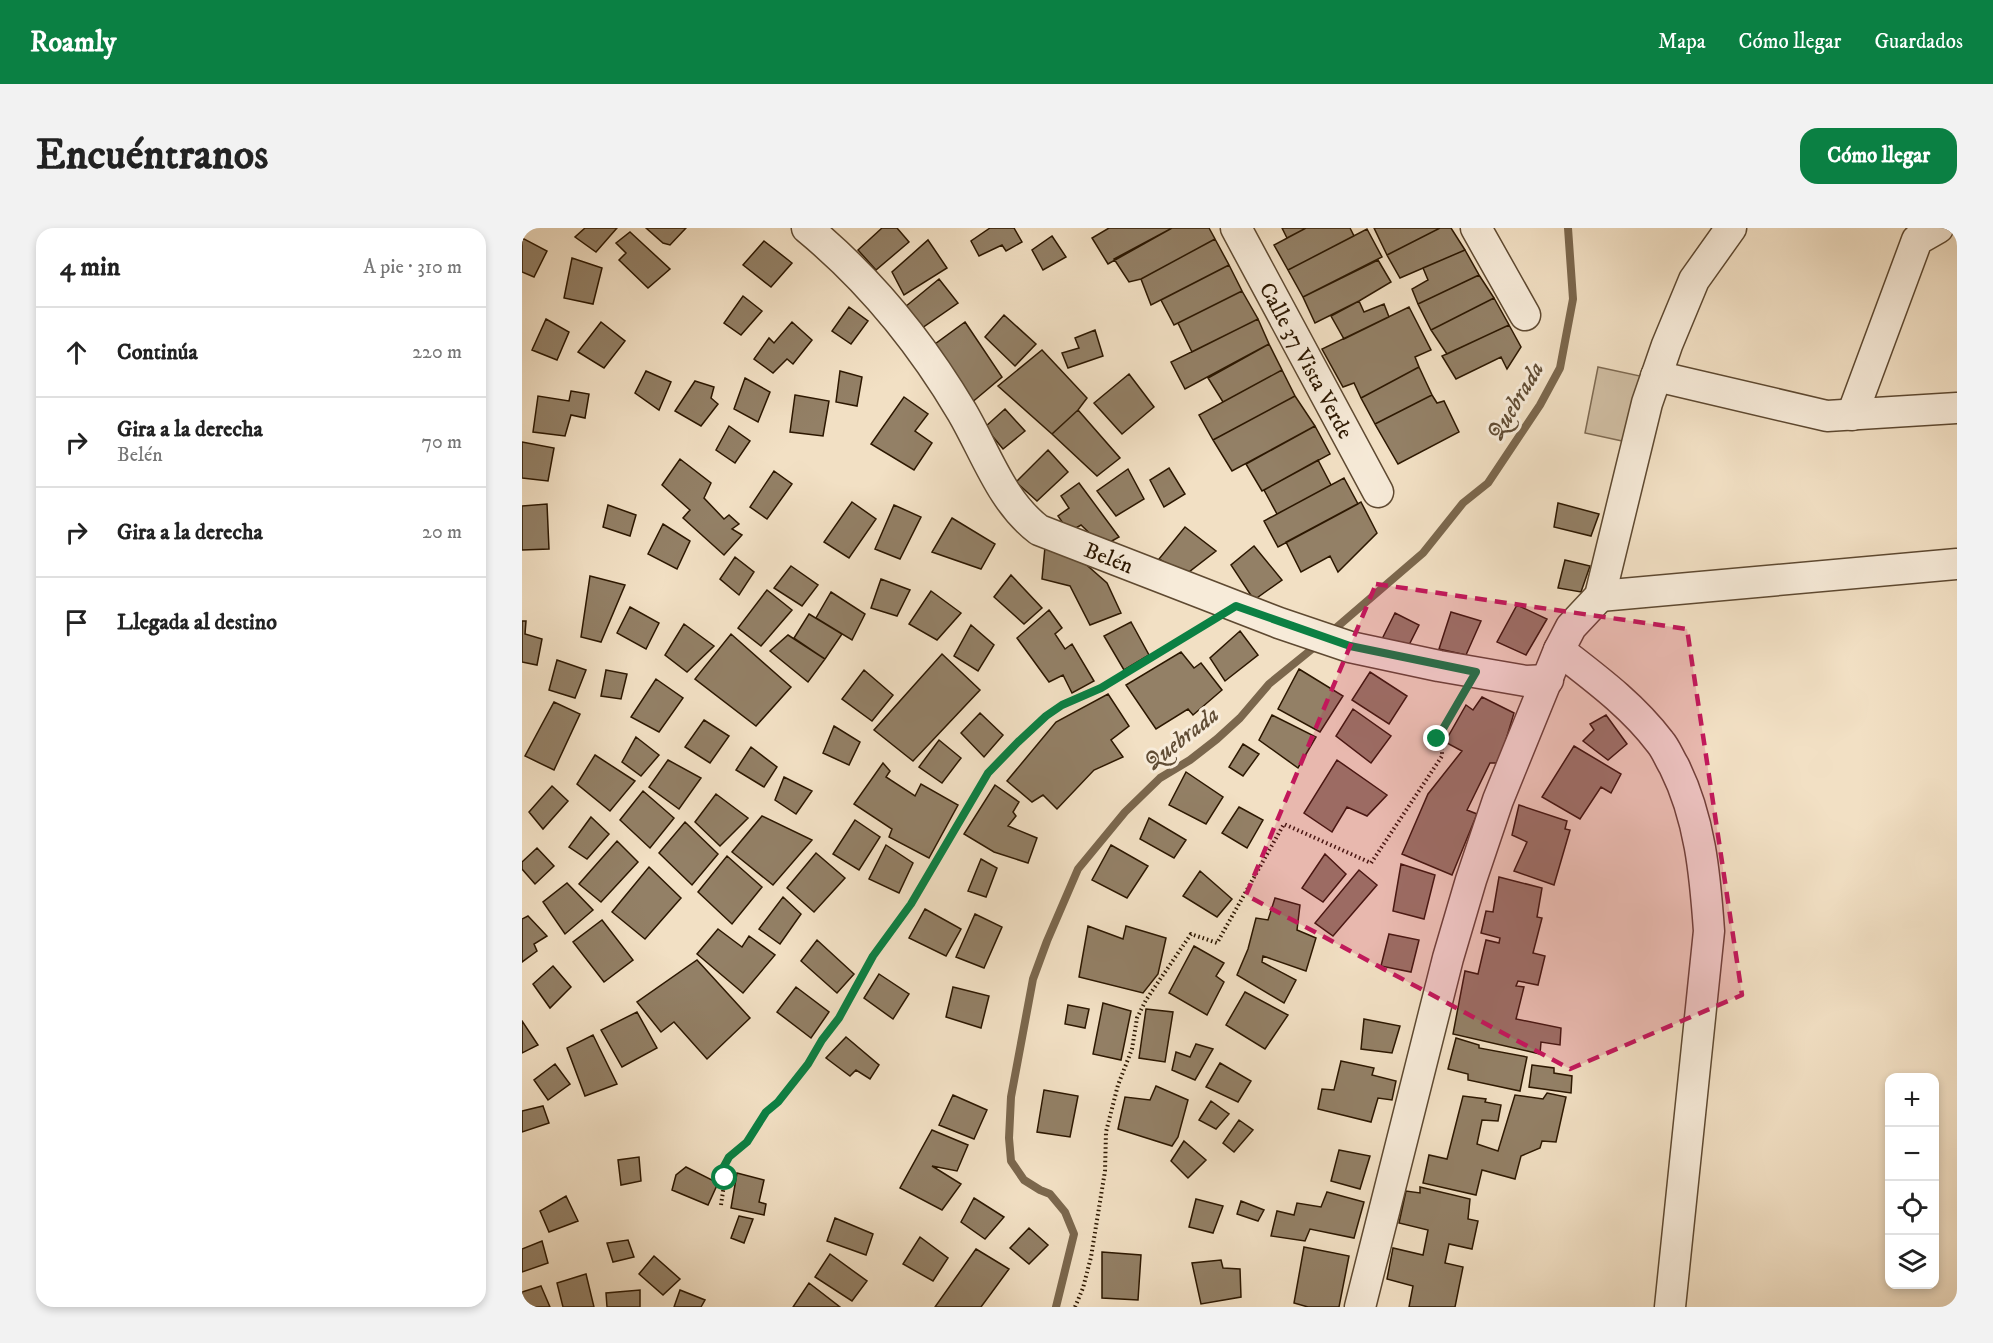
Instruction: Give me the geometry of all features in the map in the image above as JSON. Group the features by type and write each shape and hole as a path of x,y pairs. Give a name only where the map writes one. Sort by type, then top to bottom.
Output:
{"street":[{"name":"Belén","path":"807,228 889,308 917,342 963,413 1011,503 1025,520 1039,530 1341,644 1439,666 1526,681 1548,680"},
{"name":"Calle 37 Vista Verde","path":"1236,228 1378,492"},
{"path":"1476,228 1525,315"},
{"path":"1360,1307 1448,958 1498,801 1558,650 1571,627 1600,596 1647,404 1666,345 1694,280 1731,228"},
{"path":"1852,415 1917,240 1938,228"},
{"path":"1656,376 1827,416 1957,408"},
{"path":"1600,596 1957,564"},
{"path":"1558,650 1600,681 1640,718 1662,744 1678,775 1695,818 1705,871 1709,931 1670,1307"}],"path":[{"path":"721,1205 725,1178 723,1168 729,1157 747,1142 766,1112 778,1102 808,1064 822,1040 839,1018 873,956 911,904 988,773 1046,716 1062,705 1101,688 1236,606"},
{"path":"1075,1307 1083,1288 1090,1257 1105,1171 1106,1131 1118,1085 1132,1049 1137,1018 1146,1000 1191,934 1217,943 1284,824 1371,863 1442,756 1442,749 1437,739 1476,672"}],"highlighted area":[{"path":"1376,584 1687,629 1742,995 1570,1069 1246,895"}],"shaded area":[{"path":"1598,367 1640,376 1627,442 1585,433"}],"building":[{"path":"585,228 617,228 596,252 575,237"},
{"path":"646,228 686,228 670,245 663,243"},
{"path":"882,228 897,228 909,242 876,270 858,250"},
{"path":"990,228 1014,228 1022,242 1006,251 1002,245 979,256 971,241"},
{"path":"1109,228 1172,228 1108,264 1092,238"},
{"path":"1172,228 1209,228 1215,239 1141,279 1129,282 1114,259"},
{"path":"1282,228 1306,228 1287,238"},
{"path":"1306,228 1350,228 1354,236 1288,270 1274,245"},
{"path":"1374,228 1440,228 1387,255"},
{"path":"1440,228 1451,228 1465,250 1400,278 1387,255"},
{"path":"1367,229 1382,257 1303,297 1288,270"},
{"path":"630,232 670,269 648,288 619,260 626,253 616,243"},
{"path":"1052,236 1066,257 1043,270 1032,250"},
{"path":"522,238 547,251 534,277 522,272"},
{"path":"1215,239 1229,265 1151,305 1141,279"},
{"path":"928,240 947,268 904,295 892,272"},
{"path":"764,241 792,263 771,287 743,265"},
{"path":"1465,250 1479,275 1418,304 1412,289 1428,280 1423,268"},
{"path":"572,258 602,268 593,304 564,298"},
{"path":"1378,260 1391,282 1315,323 1303,297"},
{"path":"1229,265 1242,291 1174,325 1161,300"},
{"path":"1479,275 1494,298 1431,330 1418,304"},
{"path":"939,279 958,303 922,328 905,307"},
{"path":"1242,291 1258,319 1192,352 1178,323"},
{"path":"743,296 762,311 741,335 724,323"},
{"path":"1494,298 1509,325 1447,354 1431,330"},
{"path":"1359,301 1364,312 1384,304 1389,317 1344,339 1331,316"},
{"path":"849,307 868,321 851,344 832,331"},
{"path":"1409,307 1431,350 1415,357 1419,367 1361,398 1354,383 1343,387 1322,349"},
{"path":"1004,315 1036,344 1015,366 985,337"},
{"path":"546,319 569,332 557,360 532,350"},
{"path":"1258,319 1269,344 1185,389 1171,362"},
{"path":"601,322 625,341 604,368 578,352"},
{"path":"792,322 812,340 793,364 787,359 773,373 754,359 769,338 774,343"},
{"path":"965,322 1002,377 970,404 931,347"},
{"path":"1509,325 1521,347 1507,369 1501,357 1456,379 1442,356"},
{"path":"1095,330 1103,356 1068,368 1062,353 1079,348 1075,338"},
{"path":"1269,344 1282,370 1223,402 1208,378"},
{"path":"1042,350 1087,398 1078,410 1052,434 998,386"},
{"path":"1419,367 1432,395 1375,424 1361,398"},
{"path":"1282,370 1295,396 1213,440 1199,415"},
{"path":"646,371 671,382 659,410 635,393"},
{"path":"840,371 862,377 857,406 836,402"},
{"path":"1129,374 1154,407 1122,434 1094,403"},
{"path":"745,378 770,392 758,422 734,409"},
{"path":"695,381 714,387 711,398 718,404 701,426 675,411"},
{"path":"571,391 589,394 585,418 571,415 565,436 533,432 538,396 569,401"},
{"path":"795,395 829,401 823,436 790,432"},
{"path":"1432,395 1437,403 1444,401 1459,432 1398,464 1375,424"},
{"path":"1295,396 1315,426 1232,471 1213,440"},
{"path":"904,397 928,414 915,431 932,443 914,470 871,444"},
{"path":"1005,409 1025,431 1003,449 985,427"},
{"path":"1078,410 1120,458 1097,476 1052,434"},
{"path":"729,426 750,441 735,463 716,450"},
{"path":"1315,426 1330,454 1262,491 1246,464"},
{"path":"522,442 554,448 548,481 522,478"},
{"path":"1048,450 1068,472 1037,501 1016,482"},
{"path":"680,459 711,483 704,498 724,519 729,515 739,524 732,529 742,535 724,555 683,518 690,510 662,485"},
{"path":"1318,460 1331,485 1277,514 1264,490"},
{"path":"1169,468 1185,494 1164,507 1150,480"},
{"path":"1128,469 1144,499 1116,516 1097,491"},
{"path":"774,471 792,484 767,519 750,507"},
{"path":"1344,478 1358,504 1278,547 1264,521"},
{"path":"1079,483 1119,537 1103,546 1081,525 1069,532 1058,516 1069,508 1061,496"},
{"path":"852,502 876,519 849,558 824,542"},
{"path":"1361,502 1377,533 1338,572 1330,556 1301,572 1286,542"},
{"path":"1558,503 1599,514 1591,536 1554,527"},
{"path":"547,504 549,549 522,550 522,506"},
{"path":"608,505 636,515 630,536 603,527"},
{"path":"894,505 921,517 900,559 875,549"},
{"path":"952,518 995,544 981,569 932,552"},
{"path":"663,524 690,541 677,569 648,554"},
{"path":"1185,527 1216,551 1185,575 1159,559"},
{"path":"1254,546 1282,580 1254,600 1231,565"},
{"path":"1045,547 1073,553 1107,583 1121,613 1090,625 1070,586 1042,579"},
{"path":"735,557 754,572 739,595 720,579"},
{"path":"1565,560 1590,566 1581,592 1558,588"},
{"path":"791,566 818,585 802,606 774,588"},
{"path":"1011,575 1042,608 1024,624 994,597"},
{"path":"590,576 625,585 601,642 581,637"},
{"path":"881,579 910,590 897,616 871,608"},
{"path":"767,590 792,610 761,646 738,628"},
{"path":"931,591 961,613 937,640 909,624"},
{"path":"831,592 865,614 852,640 816,618"},
{"path":"1517,605 1547,619 1526,655 1497,642"},
{"path":"630,607 659,623 646,649 617,633"},
{"path":"1049,610 1062,628 1055,634 1065,649 1072,644 1094,681 1072,693 1063,675 1049,682 1017,638"},
{"path":"1451,612 1481,621 1466,655 1439,649"},
{"path":"1395,613 1419,625 1407,649 1382,639"},
{"path":"809,614 842,634 825,659 794,638"},
{"path":"522,621 526,621 525,634 542,639 537,665 522,662"},
{"path":"1131,622 1149,655 1124,670 1104,636"},
{"path":"684,624 714,646 687,672 665,655"},
{"path":"971,625 994,645 978,671 954,656"},
{"path":"1240,631 1258,655 1225,681 1210,658"},
{"path":"731,634 791,687 756,726 695,679"},
{"path":"788,635 825,659 808,682 770,651"},
{"path":"1181,652 1194,668 1201,663 1222,690 1193,715 1188,709 1156,729 1126,685"},
{"path":"942,654 980,690 913,761 874,730"},
{"path":"557,660 586,670 575,698 549,690"},
{"path":"1299,669 1343,696 1320,732 1278,709"},
{"path":"606,670 627,674 621,699 601,696"},
{"path":"864,670 893,695 872,721 842,699"},
{"path":"1370,672 1407,696 1389,724 1352,700"},
{"path":"656,679 683,698 659,732 631,717"},
{"path":"1108,694 1129,726 1111,740 1123,757 1094,770 1057,809 1043,795 1032,802 1007,781 1056,722"},
{"path":"1482,697 1514,713 1499,763 1490,763 1467,810 1477,814 1452,875 1402,854 1428,794 1462,751 1445,742 1466,705 1473,710"},
{"path":"554,702 580,714 554,770 525,756"},
{"path":"1353,709 1391,736 1371,763 1336,736"},
{"path":"980,713 1003,735 984,757 961,733"},
{"path":"1272,715 1316,737 1298,768 1259,740"},
{"path":"1606,715 1627,744 1608,760 1583,741 1594,730 1590,724"},
{"path":"704,720 729,736 710,763 685,747"},
{"path":"834,726 860,742 849,765 823,753"},
{"path":"636,737 659,755 641,776 622,762"},
{"path":"939,740 961,758 942,783 919,767"},
{"path":"1243,744 1259,754 1243,776 1229,767"},
{"path":"1574,746 1621,774 1611,793 1601,787 1580,819 1542,797"},
{"path":"751,747 777,767 764,787 736,770"},
{"path":"595,755 635,781 610,811 577,784"},
{"path":"668,760 701,778 679,809 649,787"},
{"path":"1337,760 1387,795 1367,816 1347,807 1332,832 1304,813"},
{"path":"883,763 890,771 886,777 915,796 921,784 958,805 929,858 889,837 892,829 854,804"},
{"path":"1186,772 1223,797 1206,824 1169,805"},
{"path":"784,777 812,791 796,814 775,800"},
{"path":"995,785 1019,802 1013,812 1016,816 1008,826 1037,838 1028,863 994,852 964,834"},
{"path":"552,786 568,801 543,829 529,812"},
{"path":"643,791 674,818 650,848 620,820"},
{"path":"716,794 748,818 720,846 695,822"},
{"path":"1519,805 1567,821 1565,829 1570,830 1554,885 1514,871 1527,842 1512,835"},
{"path":"1239,807 1263,820 1247,848 1222,833"},
{"path":"762,816 812,840 773,885 732,852"},
{"path":"591,817 609,834 587,859 569,847"},
{"path":"1149,818 1186,840 1174,858 1140,839"},
{"path":"855,820 880,837 859,870 833,854"},
{"path":"685,822 718,854 692,885 659,853"},
{"path":"617,841 638,862 601,902 579,884"},
{"path":"886,845 913,863 899,893 869,879"},
{"path":"1111,845 1148,866 1127,898 1092,880"},
{"path":"537,848 554,866 535,884 522,869 522,862"},
{"path":"816,853 845,878 814,912 787,888"},
{"path":"1325,854 1346,874 1323,902 1302,888"},
{"path":"727,856 762,887 732,924 698,892"},
{"path":"981,859 997,868 986,897 968,891"},
{"path":"1401,864 1435,875 1424,919 1393,911"},
{"path":"649,867 681,898 645,939 612,912"},
{"path":"1359,870 1377,885 1333,936 1315,923"},
{"path":"1200,871 1232,899 1217,917 1183,896"},
{"path":"1499,877 1542,888 1537,917 1542,918 1533,953 1545,956 1538,985 1518,981 1516,986 1524,987 1516,1019 1561,1028 1560,1045 1541,1042 1540,1054 1453,1034 1465,971 1478,974 1486,940 1499,943 1500,938 1481,933 1486,911 1493,912"},
{"path":"567,883 593,910 565,934 543,902"},
{"path":"783,897 801,914 780,944 759,929"},
{"path":"1275,898 1300,905 1297,930 1316,938 1306,971 1263,956 1262,962 1296,980 1284,1003 1237,975 1248,949 1256,918 1268,920"},
{"path":"925,909 961,929 946,956 909,938"},
{"path":"975,914 1002,927 984,968 956,957"},
{"path":"528,916 547,936 534,944 537,951 522,962 522,919"},
{"path":"602,920 633,960 604,982 573,942"},
{"path":"1088,926 1123,939 1126,926 1166,938 1158,974 1143,993 1079,977"},
{"path":"718,929 742,947 749,936 775,955 743,993 697,954"},
{"path":"1389,934 1419,940 1411,972 1381,966"},
{"path":"817,940 854,974 837,993 801,961"},
{"path":"1194,946 1224,963 1216,976 1224,982 1207,1015 1169,993"},
{"path":"697,960 750,1018 707,1059 674,1022 661,1032 637,1002"},
{"path":"553,966 571,987 550,1008 533,984"},
{"path":"879,974 909,994 893,1019 864,998"},
{"path":"796,987 829,1012 811,1038 777,1012"},
{"path":"953,987 989,996 981,1028 946,1017"},
{"path":"1245,992 1288,1015 1265,1049 1226,1025"},
{"path":"1103,1003 1131,1011 1121,1060 1093,1054"},
{"path":"1068,1005 1089,1009 1085,1028 1065,1024"},
{"path":"1146,1009 1173,1012 1165,1062 1139,1058"},
{"path":"637,1012 657,1048 622,1067 601,1030"},
{"path":"1364,1019 1400,1026 1392,1053 1361,1049"},
{"path":"522,1021 538,1045 522,1053"},
{"path":"593,1035 617,1084 585,1096 567,1048"},
{"path":"846,1037 879,1065 870,1079 856,1070 850,1076 826,1058"},
{"path":"1456,1038 1479,1045 1479,1048 1527,1057 1520,1091 1468,1080 1468,1074 1448,1069"},
{"path":"1196,1044 1213,1049 1195,1080 1172,1070 1176,1052 1190,1057"},
{"path":"1341,1061 1374,1068 1372,1075 1396,1081 1392,1100 1378,1098 1371,1122 1318,1109 1322,1089 1334,1090"},
{"path":"1220,1063 1251,1081 1238,1102 1206,1087"},
{"path":"555,1064 570,1084 548,1100 534,1080"},
{"path":"1532,1065 1554,1068 1554,1073 1572,1076 1571,1093 1529,1087"},
{"path":"1156,1086 1188,1100 1178,1137 1172,1146 1118,1129 1125,1097 1150,1100"},
{"path":"1044,1090 1078,1096 1070,1137 1037,1132"},
{"path":"1547,1093 1566,1097 1556,1142 1542,1141 1540,1148 1521,1156 1515,1179 1482,1170 1476,1195 1423,1183 1429,1155 1447,1159 1463,1096 1486,1099 1485,1102 1501,1105 1498,1121 1482,1120 1477,1144 1498,1151 1515,1095 1543,1099"},
{"path":"953,1095 987,1110 974,1139 939,1125"},
{"path":"1211,1101 1229,1114 1216,1129 1199,1120"},
{"path":"543,1106 549,1123 522,1132 522,1111"},
{"path":"1239,1120 1253,1130 1234,1152 1223,1143"},
{"path":"932,1130 968,1145 957,1171 932,1166 961,1184 942,1210 900,1188"},
{"path":"1184,1141 1206,1160 1188,1178 1171,1161"},
{"path":"1339,1150 1370,1156 1360,1189 1331,1181"},
{"path":"639,1157 641,1181 621,1185 618,1160"},
{"path":"686,1167 718,1183 708,1205 672,1190 676,1175"},
{"path":"737,1173 764,1180 759,1202 766,1204 764,1215 731,1208"},
{"path":"1420,1187 1470,1199 1468,1219 1478,1221 1472,1249 1449,1244 1445,1263 1463,1267 1455,1307 1409,1307 1413,1286 1387,1279 1393,1248 1423,1255 1428,1230 1399,1223 1406,1191 1420,1193"},
{"path":"1327,1192 1364,1202 1354,1238 1310,1229 1305,1241 1271,1236 1277,1211 1294,1215 1297,1203 1321,1207"},
{"path":"566,1196 578,1221 549,1232 540,1211"},
{"path":"974,1198 1004,1217 985,1239 961,1222"},
{"path":"1196,1199 1223,1206 1213,1233 1189,1227"},
{"path":"1241,1201 1264,1210 1258,1221 1237,1214"},
{"path":"739,1216 753,1219 744,1243 731,1238"},
{"path":"835,1218 873,1234 866,1255 827,1241"},
{"path":"1029,1228 1048,1245 1029,1264 1010,1248"},
{"path":"920,1237 948,1258 933,1281 903,1264"},
{"path":"628,1240 634,1257 613,1262 607,1243"},
{"path":"542,1241 548,1263 522,1272 522,1249"},
{"path":"1304,1247 1349,1256 1339,1307 1308,1307 1294,1303"},
{"path":"976,1249 1009,1269 981,1307 935,1307"},
{"path":"1102,1252 1141,1255 1138,1300 1102,1298"},
{"path":"830,1254 867,1281 852,1301 815,1277"},
{"path":"654,1256 680,1279 663,1295 639,1274"},
{"path":"1221,1260 1223,1268 1240,1269 1241,1297 1201,1304 1192,1263"},
{"path":"586,1274 594,1307 563,1307 557,1283"},
{"path":"809,1283 840,1307 793,1307"},
{"path":"541,1286 550,1307 522,1307 522,1292"},
{"path":"640,1290 640,1307 607,1307 606,1293"},
{"path":"680,1290 705,1300 701,1307 674,1307"}],"waterway":[{"name":"Quebrada","path":"1330,633 1423,553 1463,503 1488,483 1540,405 1560,368 1573,299 1568,228"},
{"name":"Quebrada","path":"1056,1307 1074,1234 1065,1212 1050,1194 1024,1180 1011,1161 1009,1138 1011,1097 1033,979 1047,941 1078,869 1125,812 1160,778 1190,760 1217,739 1240,718 1269,684 1317,645"}],"route":[{"path":"725,1178 723,1168 729,1157 747,1142 766,1112 778,1102 808,1064 822,1040 839,1018 873,956 911,904 988,773 1046,716 1062,705 1101,688 1236,606 1350,646 1476,672 1437,739"}]}
